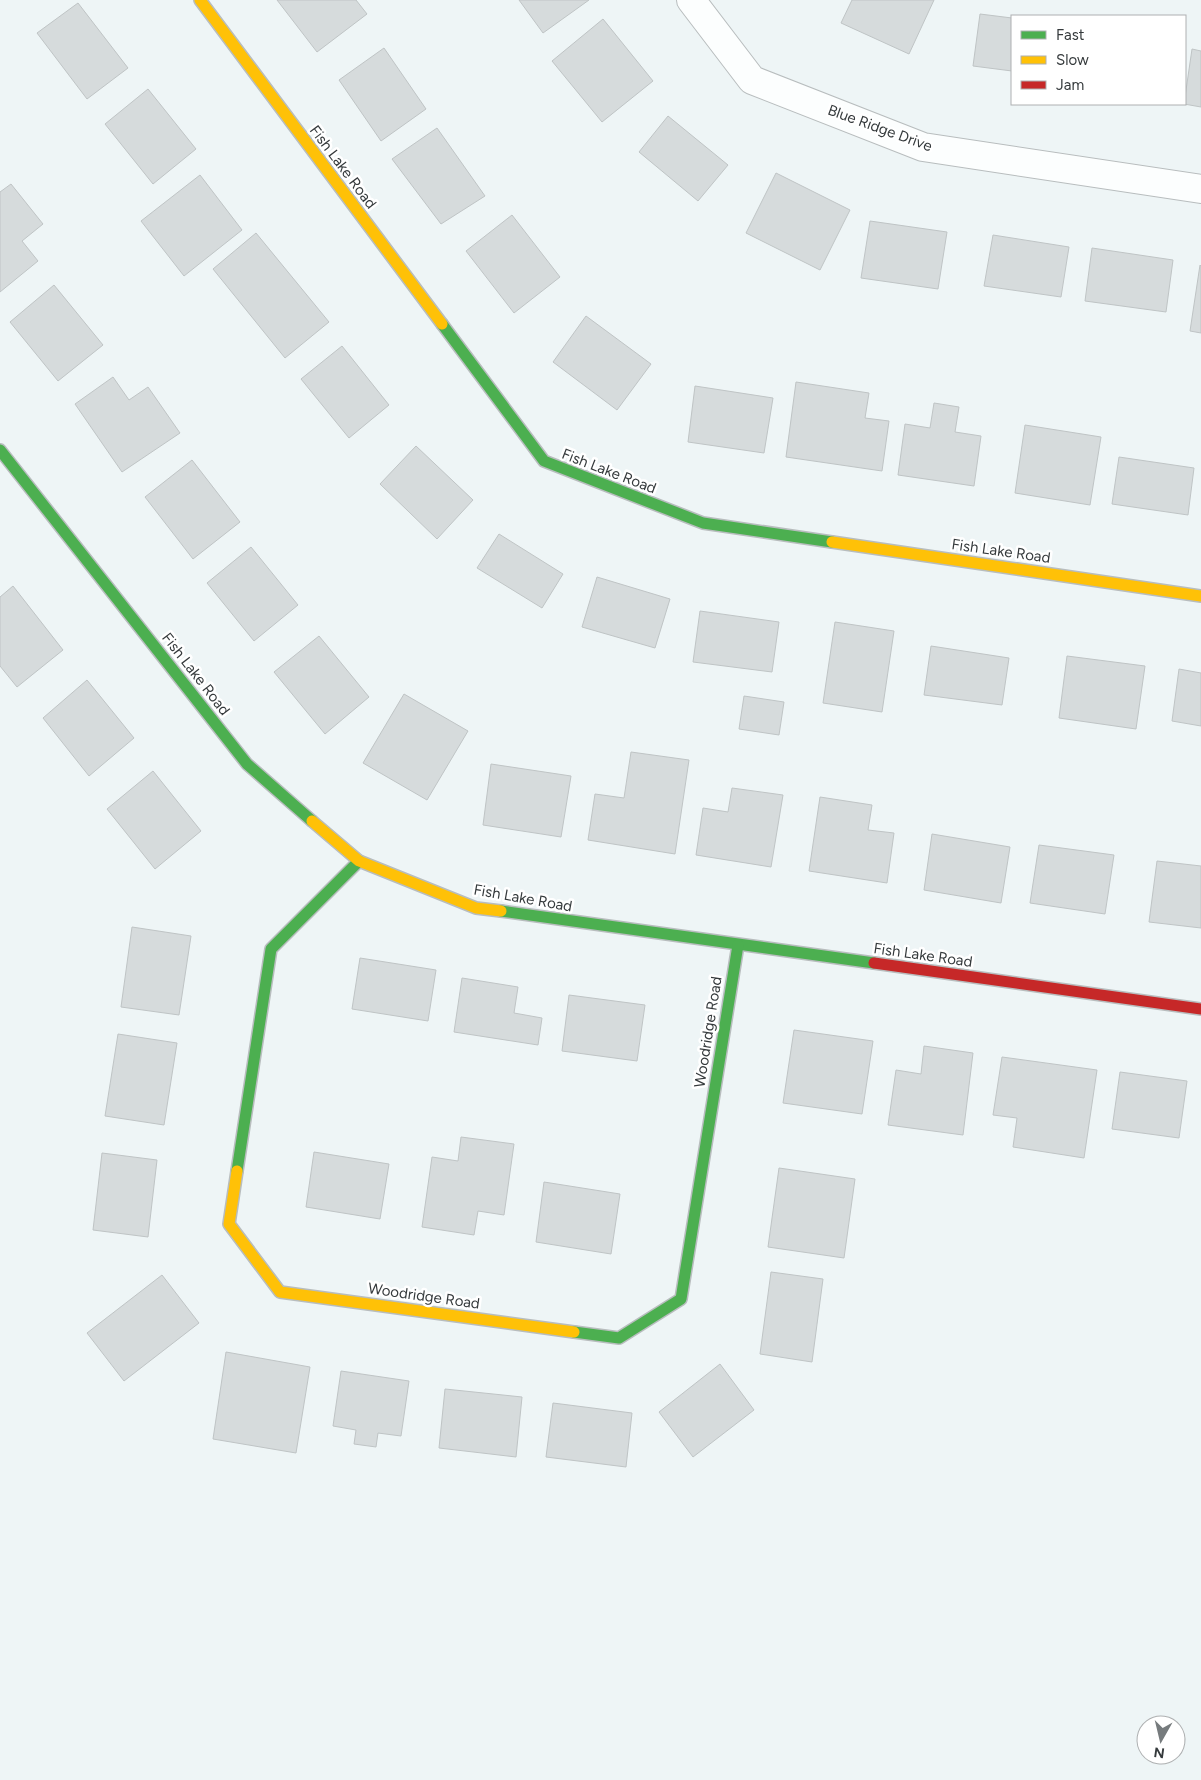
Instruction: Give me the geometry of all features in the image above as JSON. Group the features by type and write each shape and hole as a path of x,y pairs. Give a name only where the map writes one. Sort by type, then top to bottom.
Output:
{"street":[{"name":"Fish Lake Road","path":"200,0 544,462 703,523 1201,596"},
{"name":"Blue Ridge Drive","path":"691,0 752,80 924,147 1201,189"},
{"name":"Fish Lake Road","path":"0,450 247,764 360,861 476,908 1201,1009"},
{"name":"Woodridge Road","path":"360,861 271,949 230,1224 280,1292 619,1338 681,1299 738,945"}],"building":[{"path":"277,0 356,0 367,14 317,52"},
{"path":"519,0 589,0 543,33"},
{"path":"852,0 934,0 909,54 841,23"},
{"path":"78,3 128,68 87,99 37,33"},
{"path":"980,14 1011,18 1011,71 973,66"},
{"path":"603,19 653,81 602,122 552,61"},
{"path":"384,48 426,109 381,141 339,80"},
{"path":"1192,49 1201,51 1201,107 1186,104 1186,90"},
{"path":"148,89 196,149 153,184 105,124"},
{"path":"668,116 728,165 698,201 639,152"},
{"path":"437,128 485,196 441,224 392,159"},
{"path":"776,173 850,210 820,270 746,233"},
{"path":"200,175 242,230 184,276 141,221"},
{"path":"11,184 43,224 22,241 38,261 0,292 0,192"},
{"path":"512,215 560,277 514,313 466,251"},
{"path":"870,221 947,232 938,289 861,278"},
{"path":"256,233 329,322 285,358 213,269"},
{"path":"993,235 1069,247 1061,297 984,286"},
{"path":"1092,248 1173,260 1166,312 1085,301"},
{"path":"1201,266 1201,333 1190,331"},
{"path":"54,285 103,345 58,381 10,322"},
{"path":"586,316 651,364 617,410 553,362"},
{"path":"342,346 389,405 349,438 301,379"},
{"path":"113,377 129,400 148,387 180,433 122,472 75,404"},
{"path":"796,382 869,393 865,418 889,421 882,471 786,457"},
{"path":"695,386 773,398 764,453 688,442"},
{"path":"934,403 959,407 955,432 981,436 974,486 898,475 905,424 930,428"},
{"path":"1025,425 1101,437 1090,505 1015,493"},
{"path":"416,446 473,500 437,539 380,484"},
{"path":"1119,457 1194,468 1188,515 1112,504"},
{"path":"192,460 240,522 193,559 145,497"},
{"path":"499,534 563,574 542,608 477,568"},
{"path":"251,547 298,605 254,641 207,583"},
{"path":"597,577 670,599 655,648 582,627"},
{"path":"13,586 63,650 17,687 0,666 0,597"},
{"path":"700,611 779,622 772,672 693,662"},
{"path":"835,622 894,631 882,712 823,703"},
{"path":"319,636 369,697 325,734 274,672"},
{"path":"931,646 1009,658 1002,705 924,695"},
{"path":"1067,656 1145,666 1136,729 1059,718"},
{"path":"1179,669 1201,673 1201,726 1172,721"},
{"path":"87,680 134,738 89,776 43,718"},
{"path":"404,694 468,731 427,800 363,763"},
{"path":"744,696 784,702 779,735 739,729"},
{"path":"631,752 689,760 675,854 588,840 595,794 624,798"},
{"path":"491,764 571,776 561,837 483,825"},
{"path":"153,771 201,831 155,869 107,809"},
{"path":"732,788 783,795 771,867 696,855 703,808 728,812"},
{"path":"820,797 872,805 868,830 894,833 887,883 809,871"},
{"path":"932,834 1010,847 1001,903 924,890"},
{"path":"1039,845 1114,855 1105,914 1030,903"},
{"path":"1157,861 1201,866 1201,928 1149,922"},
{"path":"132,927 191,936 179,1015 121,1007"},
{"path":"360,958 436,970 428,1021 352,1009"},
{"path":"462,978 518,987 514,1013 542,1018 538,1045 454,1032"},
{"path":"569,995 645,1005 637,1061 562,1051"},
{"path":"794,1030 873,1041 862,1114 783,1103"},
{"path":"118,1034 177,1043 164,1125 105,1116"},
{"path":"924,1046 973,1053 963,1135 888,1125 896,1070 921,1074"},
{"path":"1002,1057 1097,1070 1084,1158 1013,1147 1017,1118 993,1115"},
{"path":"1120,1072 1187,1081 1179,1138 1112,1129"},
{"path":"461,1137 514,1144 504,1215 478,1211 474,1235 422,1227 432,1157 458,1161"},
{"path":"314,1152 389,1164 380,1219 306,1207"},
{"path":"102,1153 157,1160 148,1237 93,1230"},
{"path":"779,1168 855,1179 844,1258 768,1247"},
{"path":"544,1182 620,1194 611,1254 536,1242"},
{"path":"771,1272 823,1279 812,1362 760,1354"},
{"path":"162,1275 199,1323 124,1381 87,1333"},
{"path":"226,1352 310,1367 296,1453 213,1439"},
{"path":"720,1364 754,1410 693,1457 659,1412"},
{"path":"341,1371 409,1381 401,1436 378,1433 376,1447 354,1444 356,1430 333,1426"},
{"path":"445,1389 522,1397 516,1457 439,1448"},
{"path":"553,1403 632,1413 626,1467 546,1457"}],"traffic: fast":[{"path":"442,324 544,461 703,523 832,542"},
{"path":"0,450 247,764 312,821"},
{"path":"237,1171 271,949 359,861"},
{"path":"501,911 874,963"},
{"path":"574,1332 619,1338 681,1299 738,945"}],"traffic: slow":[{"path":"200,0 442,324"},
{"path":"832,542 1201,596"},
{"path":"312,821 359,861 476,908 501,911"},
{"path":"237,1171 229,1224 280,1292 574,1332"}],"traffic: jam":[{"path":"874,963 1201,1009"}]}
